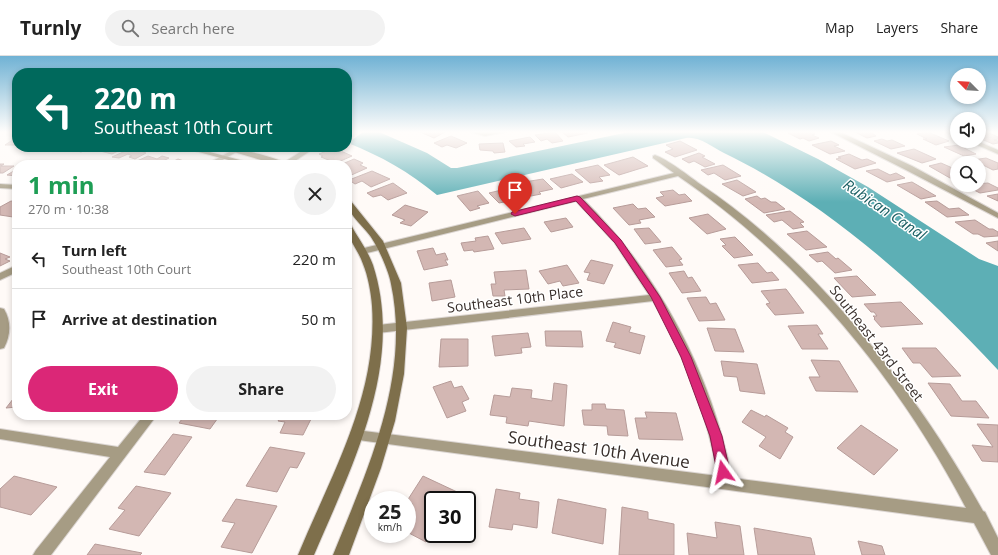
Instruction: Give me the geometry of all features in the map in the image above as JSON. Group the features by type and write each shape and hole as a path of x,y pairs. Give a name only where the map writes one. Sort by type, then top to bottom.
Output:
{"main road":[{"path":"217,155 236,160"},
{"path":"250,155 266,160"},
{"path":"341,555 384,438 397,384 401,353 402,326 397,288 391,266 382,246 370,227 352,207"},
{"path":"306,555 348,457 363,414 374,369 378,329 376,293 369,264 352,234"}],"street":[{"path":"218,160 227,155"},
{"path":"883,155 998,216"},
{"name":"Southeast 43rd Street","path":"655,157 716,197 765,238 806,277 843,318 883,368 925,427 980,517 998,553"},
{"path":"363,251 681,173"},
{"path":"0,186 12,187"},
{"path":"577,198 618,242 656,297 686,357 696,381 716,436 726,484"},
{"path":"0,277 12,271"},
{"name":"Southeast 10th Place","path":"378,329 656,297"},
{"path":"0,311 3,316 5,328 0,346"},
{"path":"41,555 147,420"},
{"path":"0,434 121,453"},
{"name":"Southeast 10th Avenue","path":"356,435 980,517"}],"water":[{"path":"376,155 431,155 451,168 457,168 518,155 610,155 437,195 394,165"},
{"name":"Rubican Canal","path":"727,155 810,155 868,187 979,259 998,266 998,370 937,308 871,249 799,196 762,173"}],"building":[{"path":"116,155 125,155 119,158 112,157"},
{"path":"131,155 142,155 135,159 129,157 132,156"},
{"path":"322,155 352,156 343,160 328,160 321,157 323,156"},
{"path":"693,155 704,155 705,156 702,157 715,164 705,167 694,161 689,163 682,159"},
{"path":"852,155 862,160 867,159 876,163 855,169 836,159 841,158 838,157"},
{"path":"903,155 928,155 936,159 922,163"},
{"path":"148,156 157,159 162,156 169,158 165,160 139,160"},
{"path":"633,157 648,166 619,175 604,165"},
{"path":"986,158 998,163 998,169 993,170 986,166"},
{"path":"354,159 363,163 360,165 367,168 352,175 352,160"},
{"path":"941,163 950,167 950,178 929,166"},
{"path":"0,164 4,164 1,166 12,166 3,173 0,173"},
{"path":"598,165 610,175 599,177 603,181 590,183 575,170"},
{"path":"723,165 741,176 725,180 714,173 708,175 701,170"},
{"path":"878,169 890,175 896,173 905,178 887,182 866,171"},
{"path":"372,171 390,179 371,187 362,181 355,184 352,182 352,179"},
{"path":"572,174 583,182 561,188 550,179"},
{"path":"543,179 553,189 539,192 541,194 531,196 518,183"},
{"path":"737,180 756,192 743,196 722,184"},
{"path":"912,182 936,196 921,199 897,185"},
{"path":"393,183 407,193 388,200 381,195 373,197 367,193"},
{"path":"986,183 998,188 998,190 986,192"},
{"path":"514,187 525,198 499,203 489,193"},
{"path":"673,190 679,195 685,194 692,201 665,206 656,198 664,196 660,192"},
{"path":"478,191 489,203 477,206 480,208 470,211 457,196"},
{"path":"998,194 998,201 987,196"},
{"path":"757,196 761,199 765,198 771,202 776,202 785,209 764,213 745,199"},
{"path":"12,201 12,217 0,215 0,207"},
{"path":"937,201 949,209 959,208 969,215 947,217 925,202"},
{"path":"633,204 638,209 646,208 655,217 639,220 641,223 629,225 613,208"},
{"path":"405,205 428,212 411,226 400,223 405,220 392,215"},
{"path":"790,211 804,222 800,223 804,227 793,229 782,220 774,222 766,215"},
{"path":"708,214 726,229 707,234 689,218"},
{"path":"566,218 573,227 551,232 544,222"},
{"path":"975,220 989,229 993,229 998,232 998,236 984,237 978,234 973,234 955,222"},
{"path":"524,228 531,239 502,244 495,233"},
{"path":"649,228 661,242 645,244 634,229"},
{"path":"807,231 827,247 806,250 787,234"},
{"path":"488,236 494,249 474,252 473,250 464,251 461,243 476,241 475,238"},
{"path":"735,237 753,255 734,258 722,246 726,245 720,239"},
{"path":"998,241 998,251 986,243"},
{"path":"672,247 682,259 679,260 683,265 666,267 653,250"},
{"path":"433,248 436,255 445,253 448,260 445,260 448,265 424,270 417,251"},
{"path":"828,252 852,270 835,273 822,261 817,262 809,255"},
{"path":"0,253 10,257 5,259 10,261 0,266"},
{"path":"591,260 613,265 604,284 587,280 590,273 584,272"},
{"path":"758,263 767,273 772,272 779,280 752,283 738,265"},
{"path":"567,265 579,283 563,286 560,281 548,284 539,271"},
{"path":"526,270 529,289 504,290 505,296 493,296 491,284 496,284 494,272"},
{"path":"684,271 688,278 692,277 701,291 682,293 669,273"},
{"path":"857,276 876,295 852,297 834,278"},
{"path":"451,280 455,297 432,301 429,283"},
{"path":"786,289 804,313 775,315 766,304 770,303 761,291"},
{"path":"706,297 710,304 716,303 725,320 699,321 687,298"},
{"path":"901,302 923,324 881,327 873,316 877,316 864,304"},
{"path":"613,322 631,327 629,332 645,336 640,354 614,347 616,343 606,341"},
{"path":"817,325 823,334 818,334 828,349 802,349 788,326"},
{"path":"707,328 735,329 744,352 715,351"},
{"path":"545,331 581,331 583,347 546,346"},
{"path":"528,333 531,347 521,348 522,353 495,356 492,336"},
{"path":"441,339 468,339 468,366 439,367"},
{"path":"902,348 936,348 961,376 932,377 920,363 913,363"},
{"path":"811,360 839,361 858,392 816,391 809,377 820,377"},
{"path":"721,361 757,364 765,394 740,391 737,377 724,376"},
{"path":"451,381 454,388 462,386 469,399 462,402 466,411 447,418 433,387"},
{"path":"554,383 567,385 564,426 529,421 528,426 506,423 507,417 490,415 494,395 510,397 512,388 532,390 531,398 552,401"},
{"path":"928,383 950,384 962,401 976,401 989,418 951,416"},
{"path":"12,400 12,407 6,408"},
{"path":"592,404 605,404 606,409 624,410 628,436 608,435 607,426 584,425 582,410 592,410"},
{"path":"751,410 765,417 766,415 788,428 785,432 793,437 780,459 759,446 766,437 742,422"},
{"path":"645,412 676,413 683,440 639,439 635,418 647,418"},
{"path":"181,420 216,420 210,429 179,423"},
{"path":"310,420 303,435 280,433 285,422 278,421"},
{"path":"977,424 998,425 998,462 982,461 972,445 993,447"},
{"path":"861,425 898,450 874,475 837,448"},
{"path":"173,434 192,437 165,475 144,472"},
{"path":"270,447 305,453 297,468 290,467 277,492 246,486"},
{"path":"14,476 57,487 31,515 0,507 0,489"},
{"path":"423,476 455,491 424,491 424,541 416,537 416,491 413,491"},
{"path":"136,486 171,493 139,536 109,529 125,510 118,508"},
{"path":"496,489 520,493 519,499 539,502 537,528 513,524 512,530 489,527"},
{"path":"236,499 277,506 252,553 221,547 235,523 222,521"},
{"path":"558,499 606,509 603,544 552,533"},
{"path":"622,507 648,512 648,519 674,524 674,555 619,555"},
{"path":"715,522 740,526 744,555 689,555 687,533 717,538"},
{"path":"754,528 811,538 815,555 758,555"},
{"path":"858,541 882,546 885,555 862,555"},
{"path":"95,544 142,553 140,555 87,555"}],"route":[{"path":"515,214 577,198 609,230 637,267 656,297 686,357 716,436 723,472"}]}
